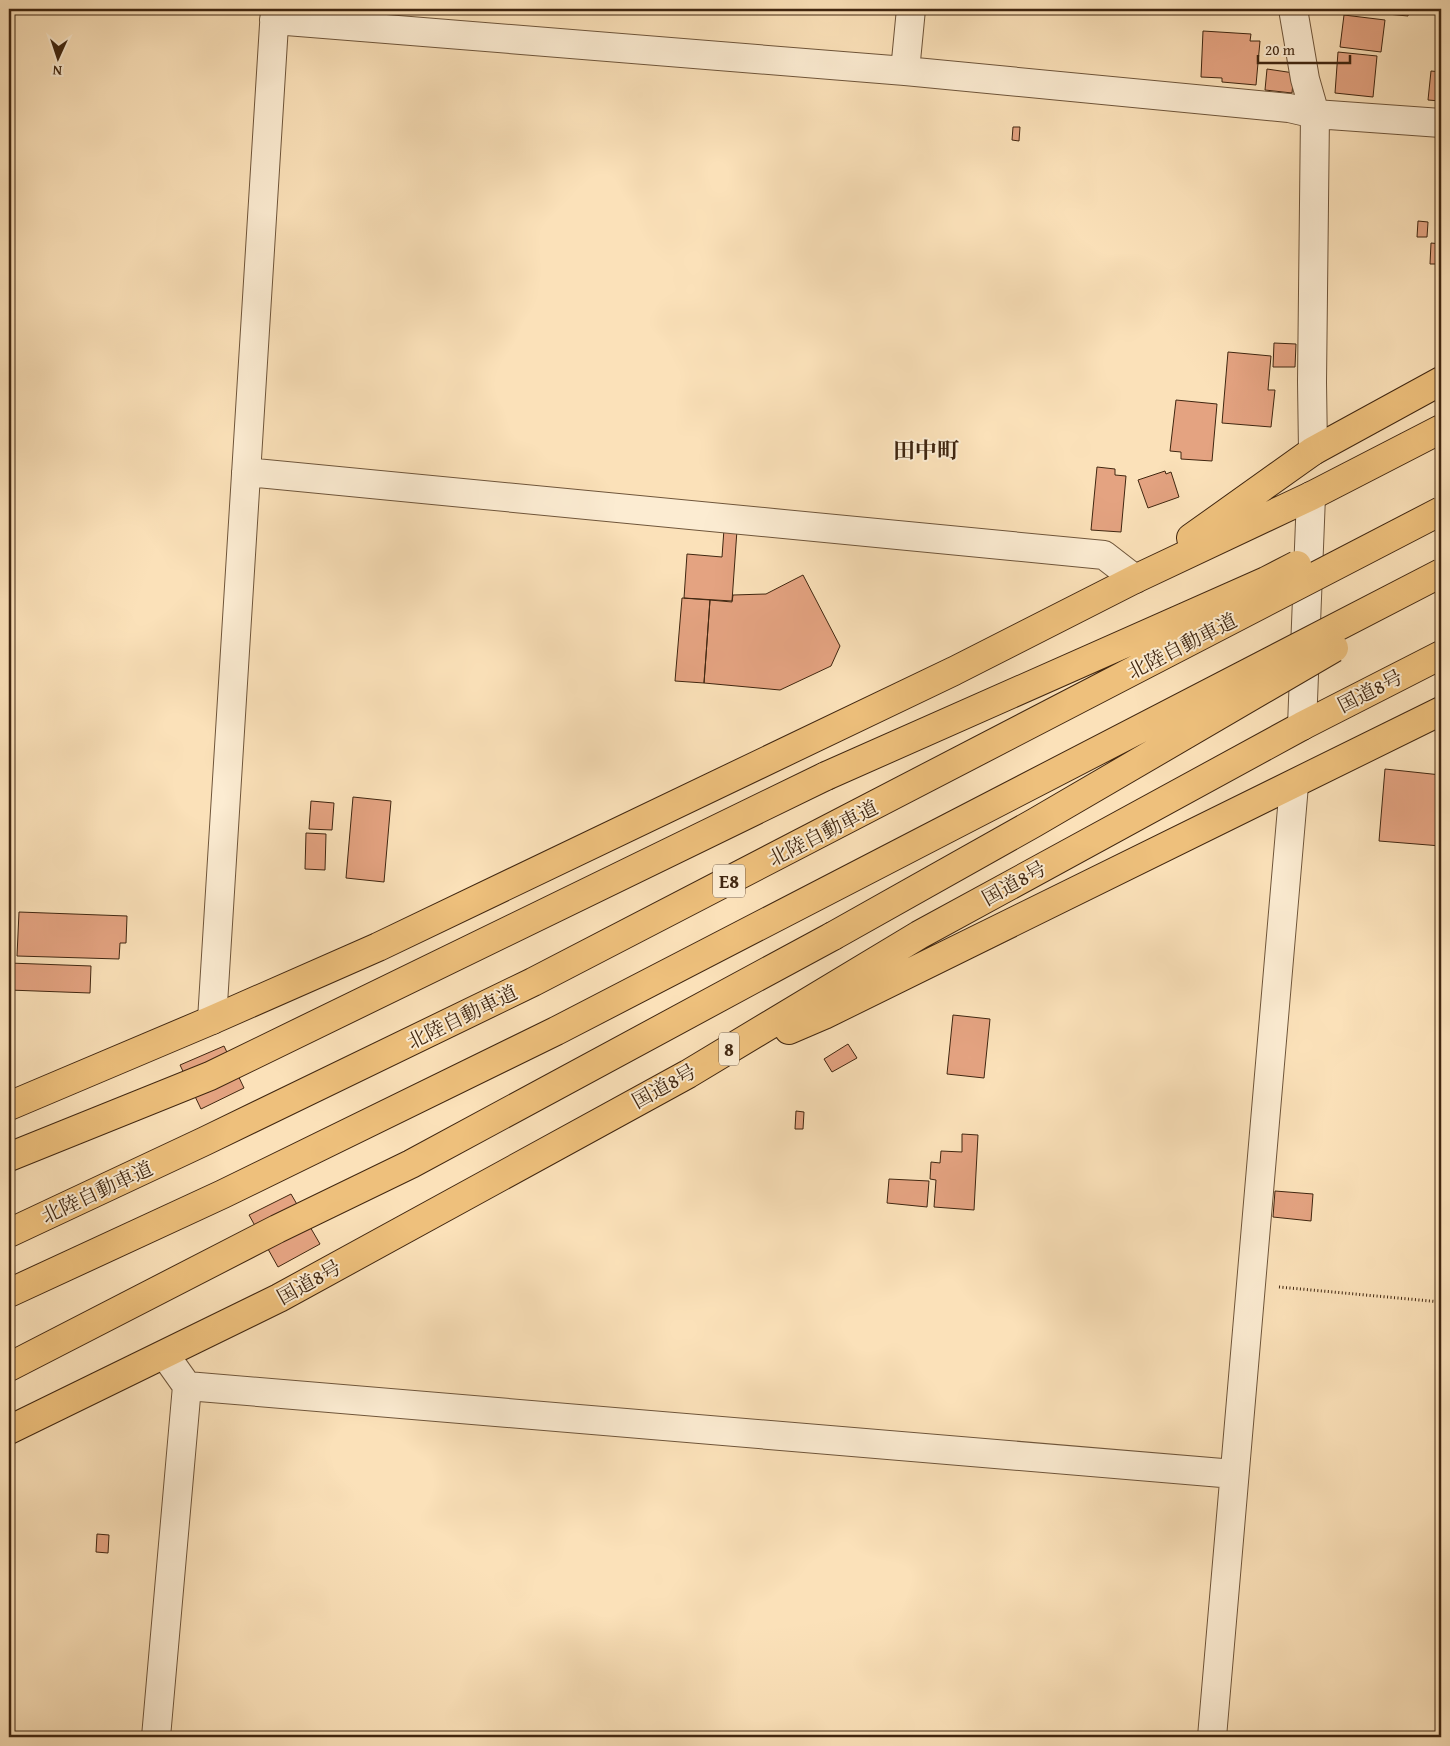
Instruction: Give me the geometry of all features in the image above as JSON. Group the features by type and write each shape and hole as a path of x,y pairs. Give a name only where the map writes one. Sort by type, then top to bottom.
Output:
{"highway":[{"path":"1136,579 1313,451 1441,381"},
{"path":"9,1106 378,947 954,671 1136,579 1311,496 1441,429"},
{"path":"9,1157 210,1076 826,776 1266,581 1441,493"},
{"name":"北陸自動車道","path":"9,1233 205,1141 533,982 1441,511"},
{"path":"9,1293 223,1194 556,1031 1441,573"},
{"path":"9,1367 277,1229 411,1164 858,922 1176,741 1441,585"},
{"name":"国道8号","path":"9,1430 279,1298 688,1074 919,935 1302,726 1441,655"},
{"path":"688,1074 824,1015 1441,711"}],"street":[{"path":"905,71 911,9"},
{"path":"1293,9 1305,79 1316,114 1312,382 1313,451"},
{"path":"212,1020 275,14 905,71 1289,108 1316,114 1441,123"},
{"path":"246,472 1104,556 1136,579"},
{"path":"1302,726 1311,496"},
{"path":"1212,1737 1294,785"},
{"path":"156,1737 187,1386 165,1355"},
{"path":"187,1386 1234,1474"}],"path":[{"path":"1251,1285 1441,1302"}],"building":[{"path":"1329,9 1387,9 1381,10 1380,13"},
{"path":"1387,9 1409,9 1408,16 1387,14"},
{"path":"1344,15 1385,20 1381,52 1340,47"},
{"path":"1203,31 1251,34 1250,41 1260,41 1256,85 1222,82 1222,78 1201,77"},
{"path":"1338,52 1377,56 1373,97 1335,93"},
{"path":"1267,69 1294,73 1292,93 1265,90"},
{"path":"1431,71 1441,72 1440,101 1428,100"},
{"path":"1013,127 1020,127 1019,141 1012,140"},
{"path":"1418,221 1428,222 1427,237 1417,237"},
{"path":"1431,243 1441,244 1440,264 1430,264"},
{"path":"1274,343 1296,344 1295,367 1273,367"},
{"path":"1228,352 1271,356 1268,390 1275,390 1271,427 1222,423"},
{"path":"1176,400 1217,404 1212,461 1181,459 1181,452 1170,451"},
{"path":"1097,467 1115,469 1115,475 1126,476 1121,532 1091,530"},
{"path":"1165,471 1166,474 1171,472 1179,497 1148,508 1138,480"},
{"path":"724,529 737,530 732,601 684,598 687,554 722,557"},
{"path":"803,575 840,646 831,666 780,690 704,683 710,600 732,602 733,595 766,594"},
{"path":"682,598 710,600 704,683 675,681"},
{"path":"1385,769 1441,775 1441,846 1379,841"},
{"path":"353,797 391,801 384,882 346,878"},
{"path":"311,801 334,803 332,830 309,829"},
{"path":"306,833 326,834 325,870 305,869"},
{"path":"19,912 127,916 126,943 120,943 119,959 17,956"},
{"path":"9,963 91,966 90,993 9,990"},
{"path":"953,1015 990,1019 984,1078 947,1074"},
{"path":"848,1044 857,1058 832,1072 824,1059"},
{"path":"224,1046 244,1088 201,1109 180,1065"},
{"path":"796,1111 804,1112 803,1129 795,1129"},
{"path":"962,1134 978,1135 974,1210 934,1207 936,1180 930,1179 931,1162 940,1163 941,1151 962,1152"},
{"path":"889,1179 929,1181 927,1207 887,1203"},
{"path":"1275,1191 1313,1194 1311,1221 1273,1217"},
{"path":"291,1194 320,1244 278,1267 249,1215"},
{"path":"97,1534 109,1535 108,1553 96,1552"}],"district":[{"name":"田中町","path":"926,450"}]}
